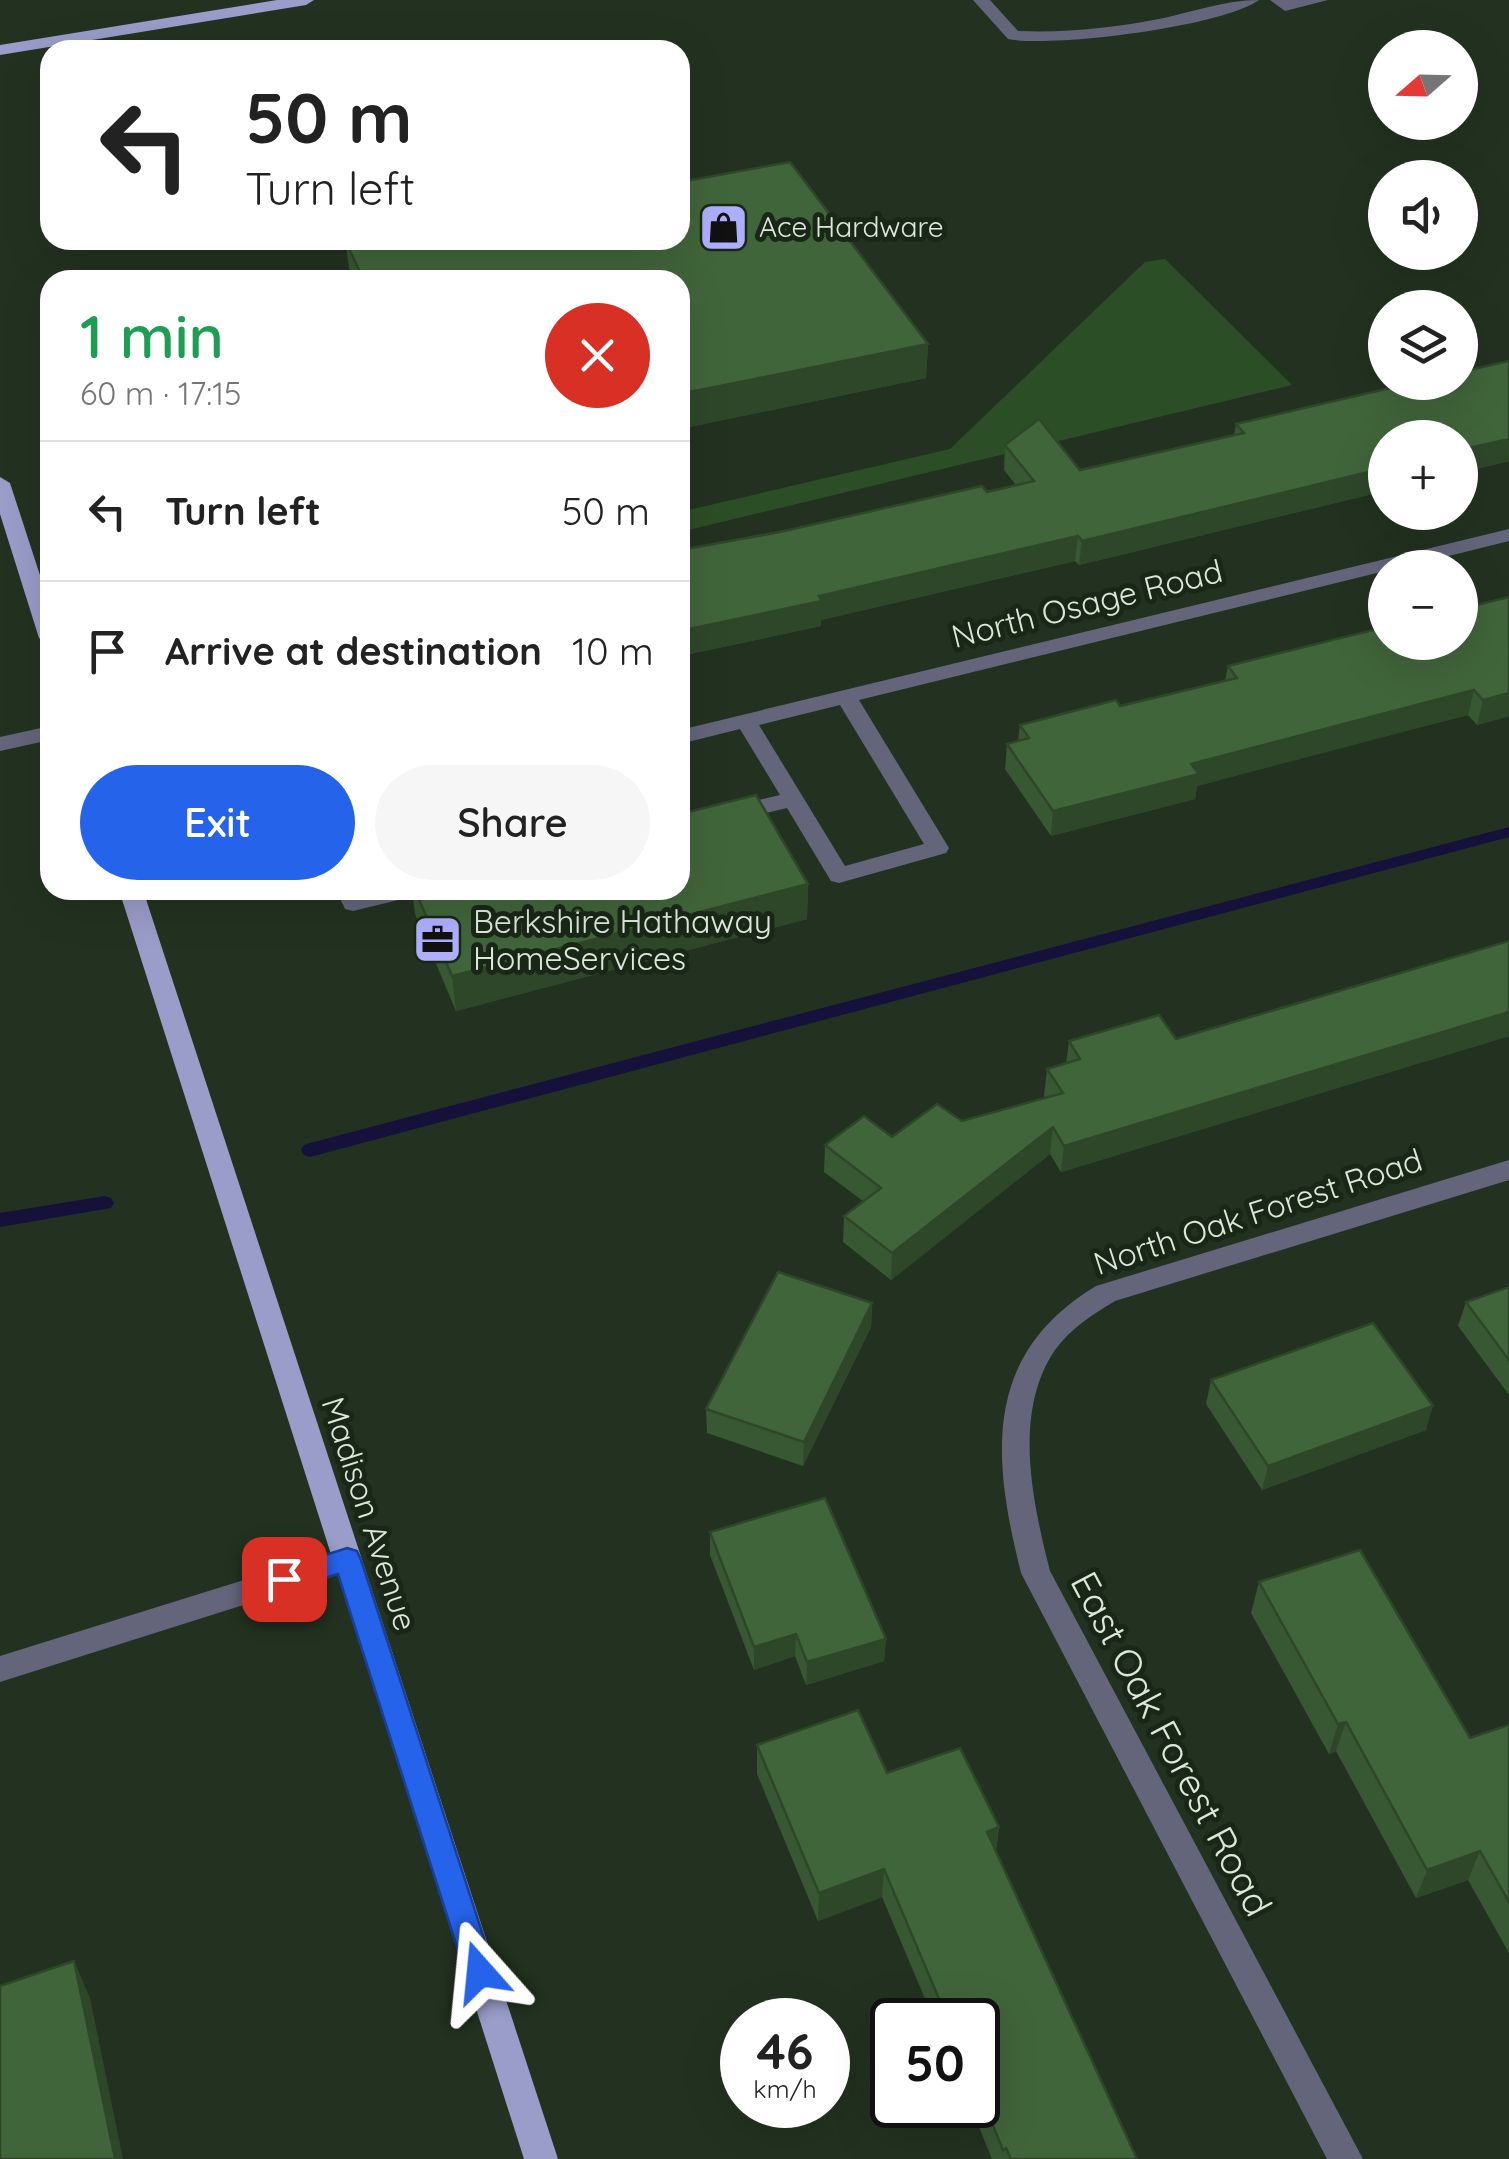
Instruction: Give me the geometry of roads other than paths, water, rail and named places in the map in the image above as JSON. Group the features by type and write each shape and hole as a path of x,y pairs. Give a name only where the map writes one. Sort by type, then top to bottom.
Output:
{"main road":[{"path":"61,40 306,0"},
{"path":"0,50 40,43"},
{"path":"0,483 40,607"},
{"name":"Madison Avenue","path":"134,900 541,2159"}],"street":[{"path":"980,0 1014,36 1060,39 1200,15 1250,0"},
{"path":"1278,0 1285,6 1320,0"},
{"name":"North Osage Road","path":"690,735 1509,535"},
{"path":"746,721 839,875 938,848 846,696"},
{"path":"0,744 40,735"},
{"path":"690,824 796,800"},
{"name":"North Oak Forest Road","path":"1042,1346 1076,1311 1106,1292 1509,1170"},
{"name":"East Oak Forest Road","path":"1042,1346 1024,1385 1016,1453 1020,1515 1036,1573 1346,2159"},
{"path":"0,1669 347,1560"}],"waterway":[{"path":"310,1150 1509,832"},
{"path":"0,1220 105,1203"}],"place":[{"name":"Ace Hardware","path":"724,227"},
{"name":"Berkshire Hathaway HomeServices","path":"438,940"}]}
